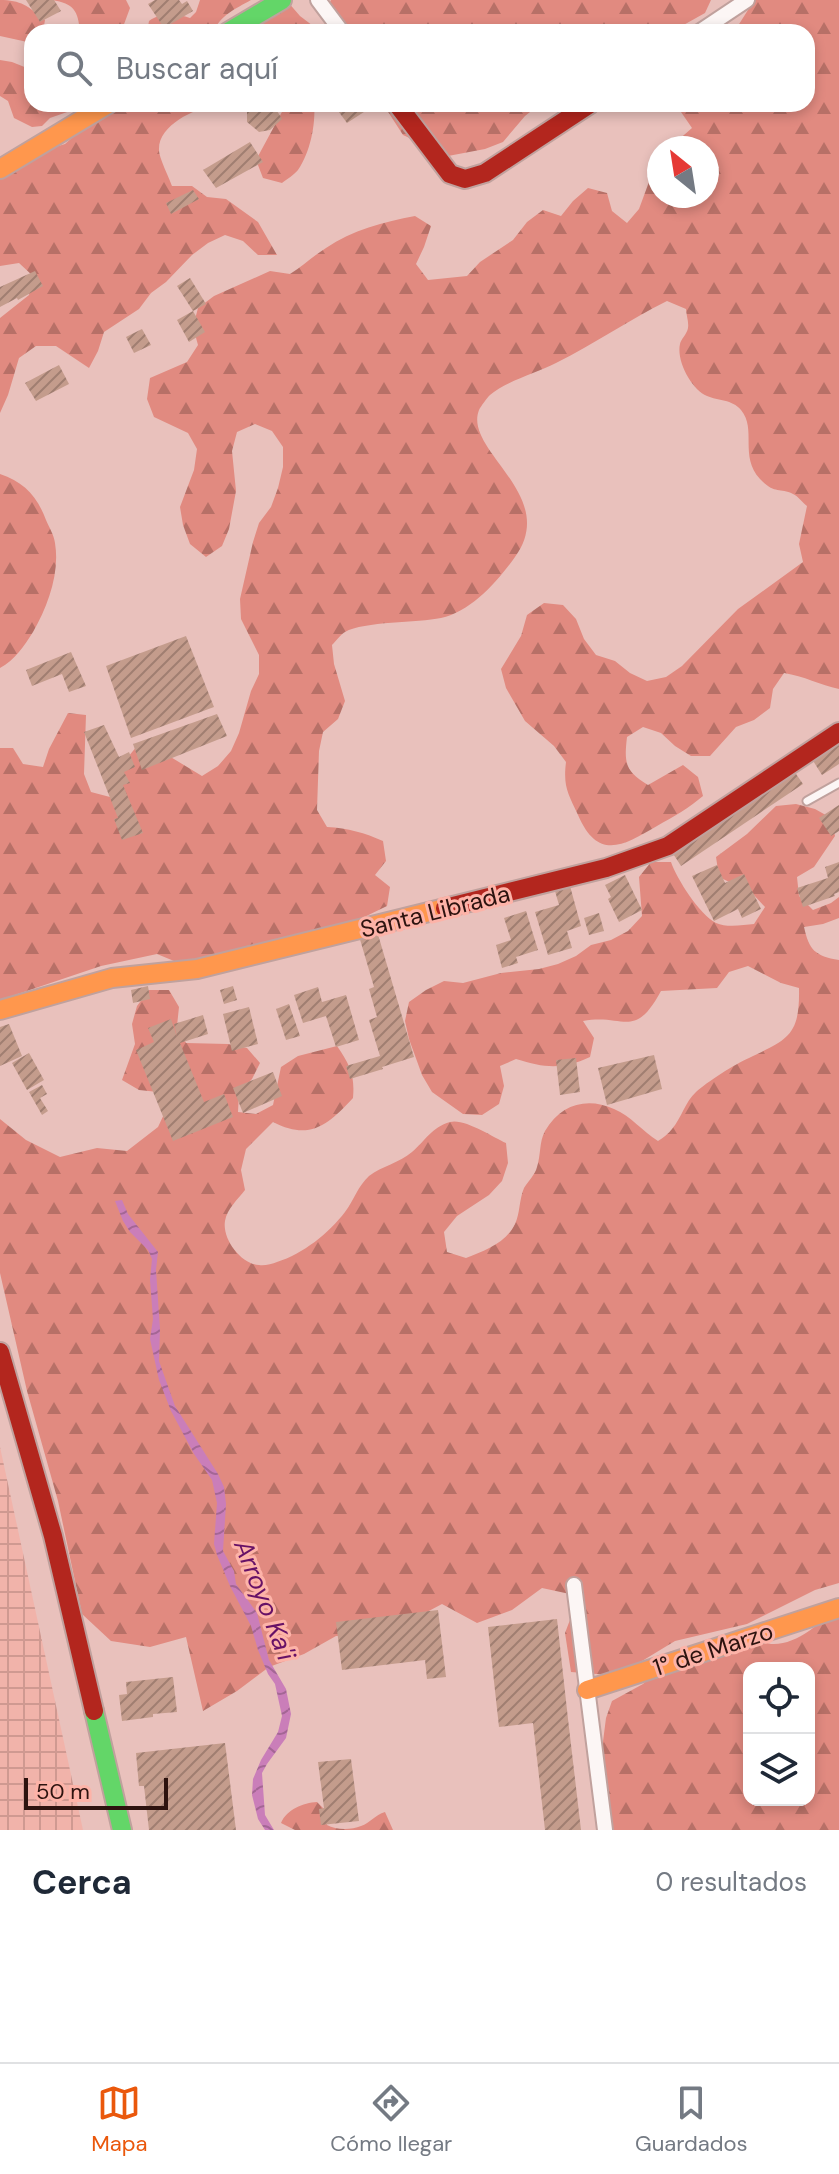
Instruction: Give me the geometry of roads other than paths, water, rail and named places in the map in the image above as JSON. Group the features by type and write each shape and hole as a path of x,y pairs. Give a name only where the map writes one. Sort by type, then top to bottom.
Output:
{"street":[{"path":"242,24 282,0"},
{"path":"318,0 336,24"},
{"path":"711,24 747,0"},
{"path":"0,169 95,112"},
{"path":"403,112 450,174 465,179 485,173 578,112"},
{"name":"Santa Librada","path":"0,1010 112,978 197,969 606,868 668,846 839,732"},
{"path":"0,1352 7,1404 53,1536 122,1830"},
{"path":"574,1585 605,1830"},
{"name":"1° de Marzo","path":"587,1690 839,1608"}],"lane":[{"path":"807,801 839,783"}],"water":[{"path":"122,1200 128,1214 158,1252 159,1361 175,1406 224,1487 223,1551 234,1571 236,1584 257,1613 269,1660 286,1689 291,1714 286,1738 262,1773 265,1815 274,1830 265,1830 258,1819 252,1795 253,1779 278,1732 282,1716 275,1684 217,1555 214,1544 217,1503 212,1480 171,1411 159,1380 150,1339 153,1319 152,1259 123,1221 115,1201"}],"water label":[{"name":"Arroyo Ka'i","path":"265,1600"}]}
